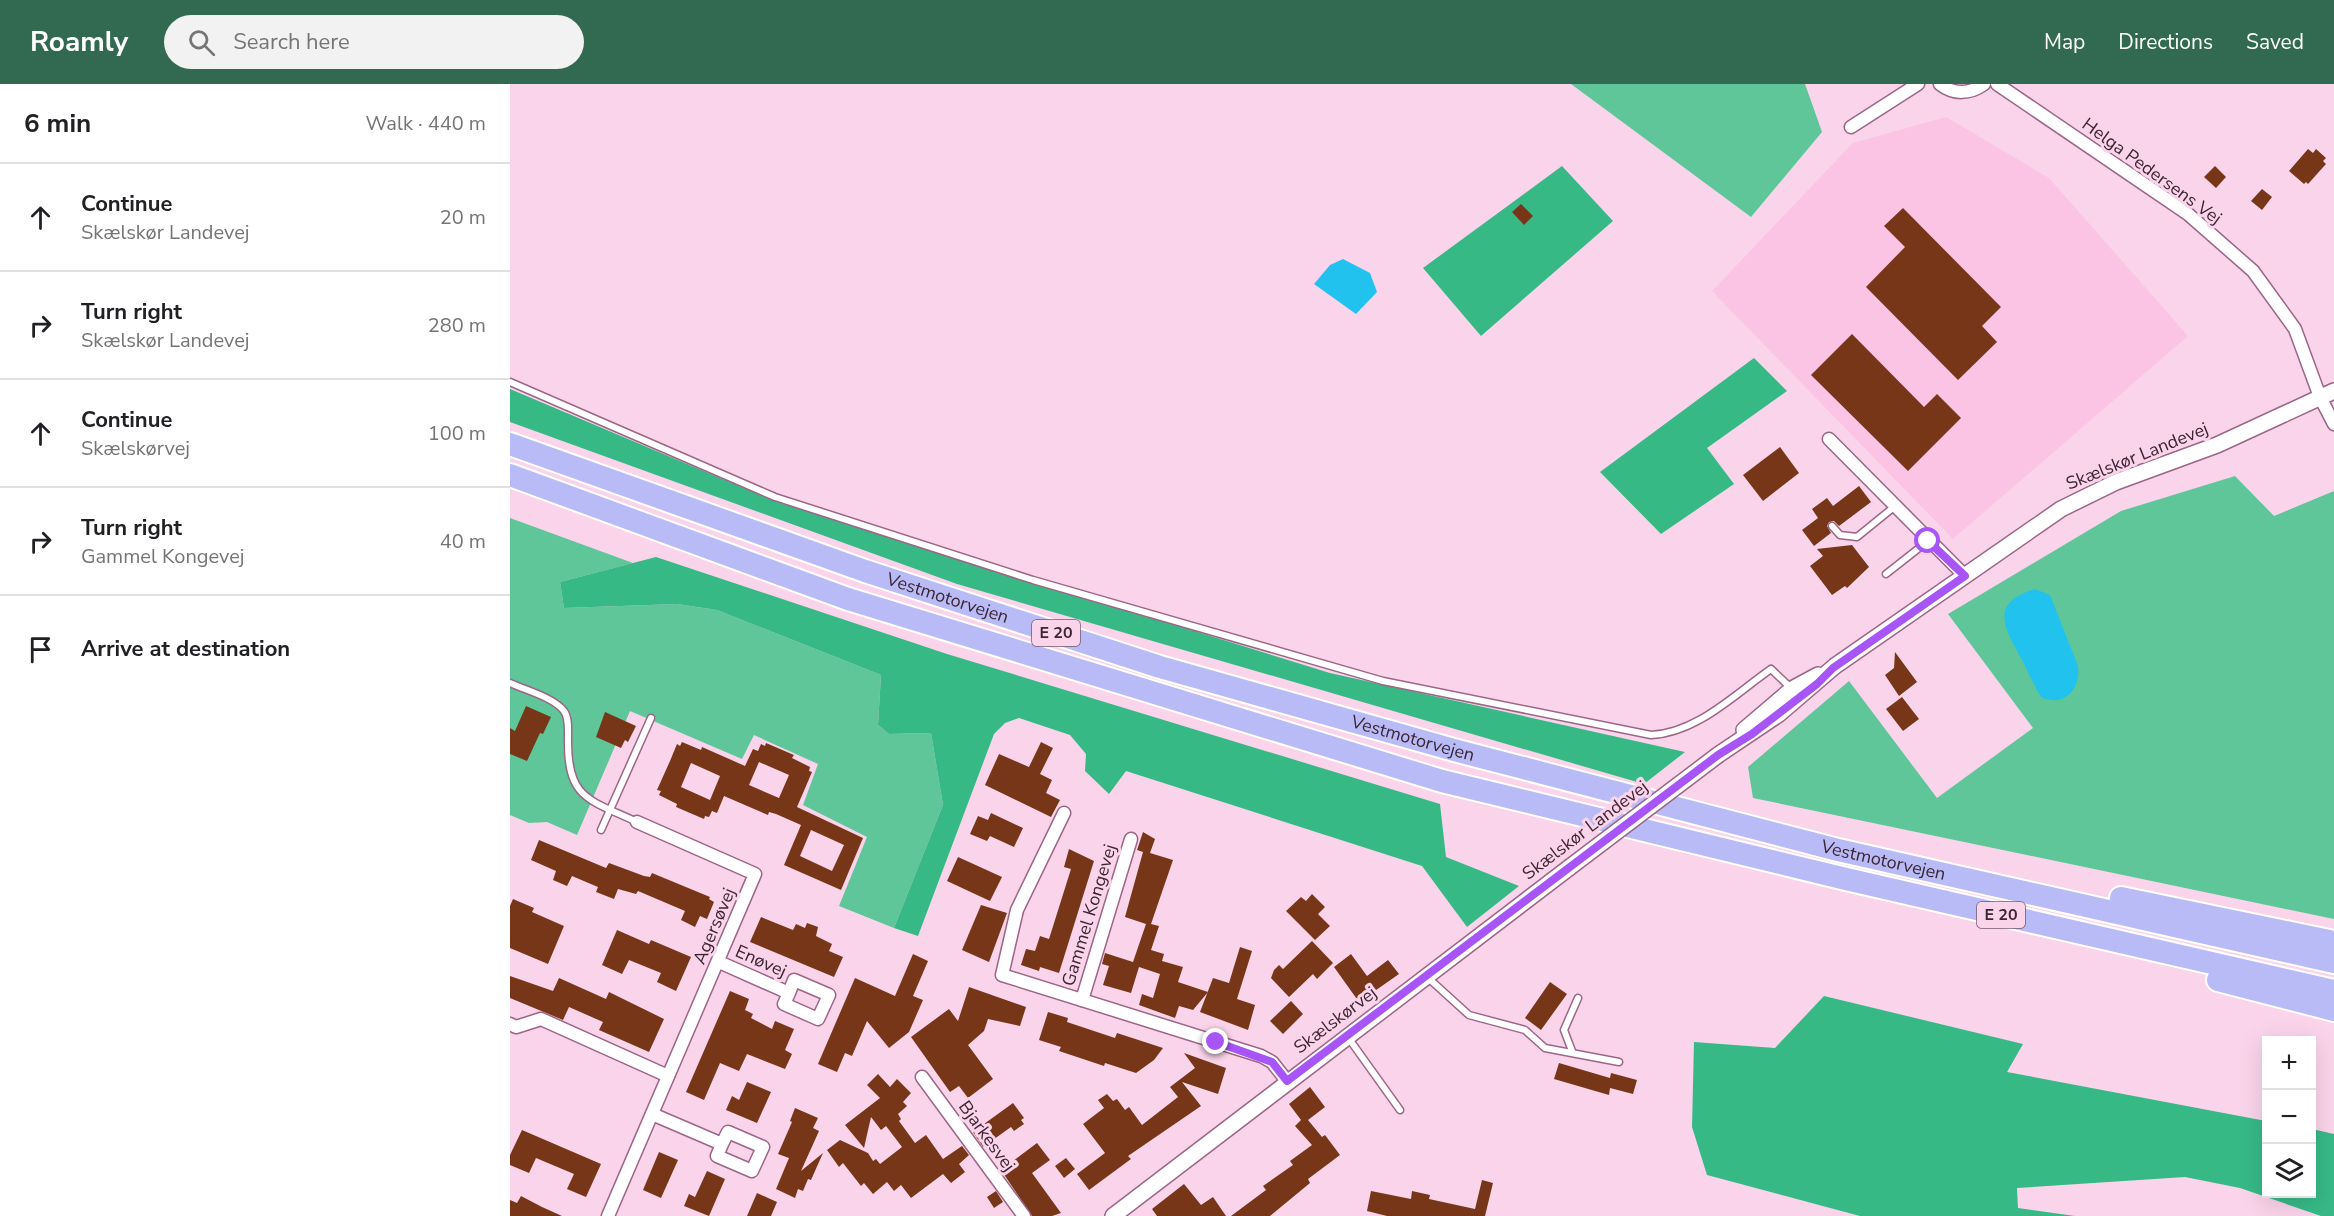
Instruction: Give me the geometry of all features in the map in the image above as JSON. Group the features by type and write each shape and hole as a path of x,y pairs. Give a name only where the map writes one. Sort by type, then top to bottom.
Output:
{"highway":[{"name":"Vestmotorvejen","path":"510,444 865,571 1160,667 1454,750 1787,837 2334,962"},
{"name":"Vestmotorvejen","path":"510,475 848,599 1442,781 2019,919 2334,991"},
{"path":"1787,837 1865,845 2334,942"},
{"path":"2019,919 2088,946 2334,1010"}],"street":[{"path":"1851,127 1918,84"},
{"path":"1940,84 1960,92 1976,89 1984,84"},
{"name":"Helga Pedersens Vej","path":"1997,84 2188,214 2253,271 2295,329 2327,394 2334,424"},
{"name":"Skælskør Landevej","path":"1466,945 1723,752 1779,714 1833,668 2061,509 2116,482 2217,445 2327,394"},
{"path":"1829,439 1965,576"},
{"name":"Skælskør Landevej","path":"1723,752 1747,726 1792,689 1833,668"},
{"name":"Gammel Kongevej","path":"1064,813 1017,910 1002,975 1262,1056 1272,1062 1287,1081"},
{"name":"Agersøvej","path":"608,1216 755,874 637,822"},
{"name":"Gammel Kongevej","path":"1082,1000 1131,840"},
{"name":"Skælskørvej","path":"1113,1216 1466,945"},
{"name":"Enøvej","path":"719,962 789,993"},
{"path":"510,1024 516,1027 541,1020 668,1076"},
{"name":"Bjarkesvej","path":"922,1077 1023,1216"},
{"path":"652,1114 722,1144"}],"lane":[{"path":"510,382 775,496 1033,580 1383,681 1651,735 1673,732 1691,725 1771,669 1792,689"},
{"path":"1832,526 1840,535 1857,537 1894,507"},
{"path":"1886,574 1928,541"},
{"path":"510,683 558,705 565,712 568,723 568,762 572,778 587,799 637,822"},
{"path":"601,830 651,718"},
{"path":"1426,976 1469,1015 1525,1030 1545,1048 1572,1051 1619,1062"},
{"path":"1572,1051 1564,1030 1578,998"},
{"path":"1347,1036 1400,1110"}],"shaded area":[{"path":"1946,117 2049,178 2188,336 1953,539 1712,291 1853,143"}],"green space":[{"path":"1571,84 1805,84 1822,132 1751,217"},
{"path":"1562,166 1613,221 1481,336 1423,268"},
{"path":"1754,358 1787,391 1707,448 1734,484 1661,534 1600,472"},
{"path":"510,389 772,500 1330,673 1685,752 1644,784 957,584 510,422"},
{"path":"2235,476 2274,516 2334,491 2334,919 1753,798 1748,767 1849,681 1937,798 2033,728 1948,614 2121,511"},
{"path":"510,518 633,563 560,582 564,608 677,604 717,610 881,675 878,725 889,734 931,733 943,805 894,928 839,906 867,837 803,805 818,764 754,735 742,759 630,711 577,835 547,822 529,823 510,815"},
{"path":"656,557 947,654 1440,804 1446,857 1519,886 1467,927 1422,866 1126,771 1109,794 1085,771 1086,754 1070,735 1019,718 1005,723 994,734 918,936 894,928 943,805 931,733 889,734 878,725 881,675 717,610 677,604 564,608 560,582"},
{"path":"1824,996 2023,1044 2007,1072 2262,1120 2262,1196 2240,1188 2185,1177 2017,1188 2018,1208 2075,1216 1860,1216 1707,1175 1692,1127 1694,1042 1775,1048"},
{"path":"2316,1130 2334,1134 2334,1216 2321,1216 2269,1198 2316,1198"}],"water":[{"path":"1343,259 1370,273 1377,292 1356,314 1314,284 1330,265"},
{"path":"2035,589 2050,595 2078,666 2074,689 2064,698 2057,700 2041,697 2009,636 2004,617 2011,601"}],"building":[{"path":"2308,149 2313,153 2316,149 2326,158 2323,161 2326,164 2308,184 2306,182 2304,184 2289,171"},
{"path":"2215,166 2226,177 2216,188 2204,177"},
{"path":"2262,189 2272,197 2262,210 2251,201"},
{"path":"1521,204 1533,216 1524,225 1512,212"},
{"path":"1903,208 2001,307 1982,326 1997,342 1958,380 1866,287 1905,247 1884,226"},
{"path":"1852,334 1924,407 1937,394 1961,418 1908,471 1811,375"},
{"path":"1780,447 1799,473 1763,501 1743,475"},
{"path":"1859,486 1871,502 1839,526 1834,521 1829,522 1827,526 1831,533 1814,546 1802,530 1818,518 1812,509 1827,498 1833,506"},
{"path":"1852,545 1869,567 1847,588 1845,586 1832,595 1810,566 1823,556 1817,549"},
{"path":"1895,652 1917,682 1899,696 1885,675 1894,668"},
{"path":"1902,697 1919,719 1903,731 1886,709"},
{"path":"526,706 551,717 543,734 540,733 527,761 510,754 510,728 515,731"},
{"path":"605,712 636,726 628,742 625,740 621,748 596,737"},
{"path":"682,742 701,750 702,747 745,766 753,749 758,751 761,744 765,746 766,743 794,755 792,758 810,767 809,771 812,772 797,807 863,838 841,890 784,865 801,825 776,814 769,812 768,815 724,796 717,813 712,811 709,817 705,816 704,819 676,807 677,804 659,795 661,791 657,790 677,744 680,746","holes":["759,762 789,775 779,798 749,785","691,763 720,776 710,800 681,787","811,830 844,845 832,871 800,856"]},
{"path":"1041,742 1053,748 1040,774 1052,780 1046,793 1060,800 1051,817 985,785 999,754 1029,767"},
{"path":"991,813 1023,828 1014,847 990,836 987,841 970,834 978,816 988,820"},
{"path":"1143,832 1155,839 1150,853 1173,860 1151,924 1159,926 1151,950 1164,954 1162,961 1183,967 1178,982 1208,992 1193,1010 1179,1006 1175,1018 1139,1005 1142,994 1153,998 1160,974 1139,967 1131,993 1103,985 1109,966 1102,964 1105,953 1133,962 1146,924 1125,917 1143,852 1137,850"},
{"path":"539,840 606,868 609,863 644,876 650,877 652,873 710,897 709,899 714,902 707,919 700,916 695,927 681,920 685,911 638,891 636,894 618,889 614,899 596,892 598,887 572,876 567,886 553,880 556,871 531,860"},
{"path":"1069,849 1094,861 1059,973 1040,967 1039,971 1021,965 1026,949 1035,951 1040,936 1049,939 1071,869 1064,867"},
{"path":"958,857 1002,877 990,901 947,881"},
{"path":"1312,894 1325,907 1318,914 1330,926 1315,940 1286,911 1301,897 1306,901"},
{"path":"513,899 534,908 532,912 564,926 548,964 510,948 510,906"},
{"path":"981,905 1007,913 989,962 962,950"},
{"path":"761,917 793,930 796,924 805,928 807,923 818,927 816,936 832,944 829,951 843,957 834,977 750,942"},
{"path":"617,930 649,944 651,940 691,957 676,991 657,982 661,973 629,960 622,974 602,965"},
{"path":"1312,941 1333,963 1317,979 1313,974 1289,997 1271,978 1274,970 1279,965 1283,969"},
{"path":"1240,947 1252,951 1237,999 1255,1005 1248,1030 1200,1012 1213,978 1229,983"},
{"path":"913,954 928,961 913,996 923,1000 909,1032 889,1048 867,1021 852,1056 845,1053 837,1072 818,1064 855,978 895,996"},
{"path":"1351,954 1367,976 1388,960 1399,974 1359,1002 1334,967"},
{"path":"510,976 553,991 559,978 606,999 609,992 664,1019 649,1052 599,1030 603,1022 569,1007 563,1020 510,998"},
{"path":"1550,982 1567,994 1541,1030 1525,1018"},
{"path":"969,987 1026,1007 1020,1026 988,1019 984,1031 968,1045 993,1079 968,1098 959,1086 950,1092 911,1037 949,1009 958,1021"},
{"path":"730,991 749,999 745,1010 753,1014 751,1018 772,1029 775,1021 794,1029 785,1050 792,1054 785,1069 747,1054 739,1071 720,1063 704,1100 686,1092"},
{"path":"1291,1001 1303,1014 1283,1034 1270,1021"},
{"path":"1048,1012 1068,1018 1067,1022 1115,1038 1117,1033 1163,1048 1154,1060 1136,1073 1105,1063 1104,1066 1059,1051 1061,1047 1039,1040"},
{"path":"1184,1053 1226,1068 1218,1094 1182,1082 1201,1106 1128,1156 1131,1159 1089,1190 1077,1174 1105,1153 1083,1124 1104,1108 1098,1100 1107,1094 1113,1101 1117,1099 1125,1110 1129,1107 1142,1125 1178,1097 1170,1087 1195,1068"},
{"path":"1559,1063 1610,1078 1611,1073 1637,1080 1633,1094 1610,1088 1609,1095 1554,1079"},
{"path":"878,1074 890,1087 897,1079 911,1093 903,1102 907,1106 898,1114 901,1119 899,1121 915,1143 926,1135 943,1159 962,1146 969,1155 959,1164 965,1172 951,1183 943,1174 911,1198 901,1185 894,1191 887,1182 873,1194 864,1183 861,1186 843,1163 839,1167 827,1150 840,1140 868,1153 873,1161 876,1159 880,1164 902,1147 886,1126 881,1130 871,1117 864,1148 845,1125 880,1098 867,1085"},
{"path":"747,1082 771,1092 757,1123 726,1110 732,1096 739,1100"},
{"path":"1310,1087 1325,1107 1308,1120 1322,1137 1325,1135 1340,1155 1308,1179 1310,1183 1270,1216 1231,1216 1266,1190 1263,1186 1293,1165 1290,1161 1312,1145 1295,1126 1301,1120 1289,1104"},
{"path":"1013,1103 1024,1118 1021,1120 1024,1124 1014,1131 1011,1127 983,1147 973,1132"},
{"path":"795,1108 818,1118 813,1128 819,1131 801,1171 823,1153 811,1180 808,1179 803,1191 798,1189 795,1198 776,1189 789,1158 778,1154 792,1122 790,1121"},
{"path":"522,1130 601,1164 586,1197 567,1189 574,1174 536,1158 529,1173 510,1165 510,1155"},
{"path":"1037,1143 1050,1160 1032,1173 1061,1213 1052,1216 1032,1216 1001,1170"},
{"path":"659,1152 678,1160 661,1198 643,1190"},
{"path":"1066,1158 1075,1169 1064,1178 1055,1166"},
{"path":"707,1171 725,1179 709,1216 684,1206 689,1194 695,1197"},
{"path":"1482,1180 1493,1183 1485,1216 1387,1216 1367,1211 1371,1191 1411,1199 1412,1191 1430,1195 1429,1199 1475,1209"},
{"path":"1184,1184 1201,1205 1213,1197 1226,1216 1157,1216 1152,1209"},
{"path":"996,1191 1003,1202 994,1208 987,1197"},
{"path":"757,1193 777,1202 771,1216 747,1216"},
{"path":"521,1196 562,1216 510,1216 510,1200 517,1203"}],"route":[{"path":"1216,1042 1262,1056 1272,1062 1287,1081 1718,755 1779,714 1817,684 1833,668 1965,576 1928,541"}]}
